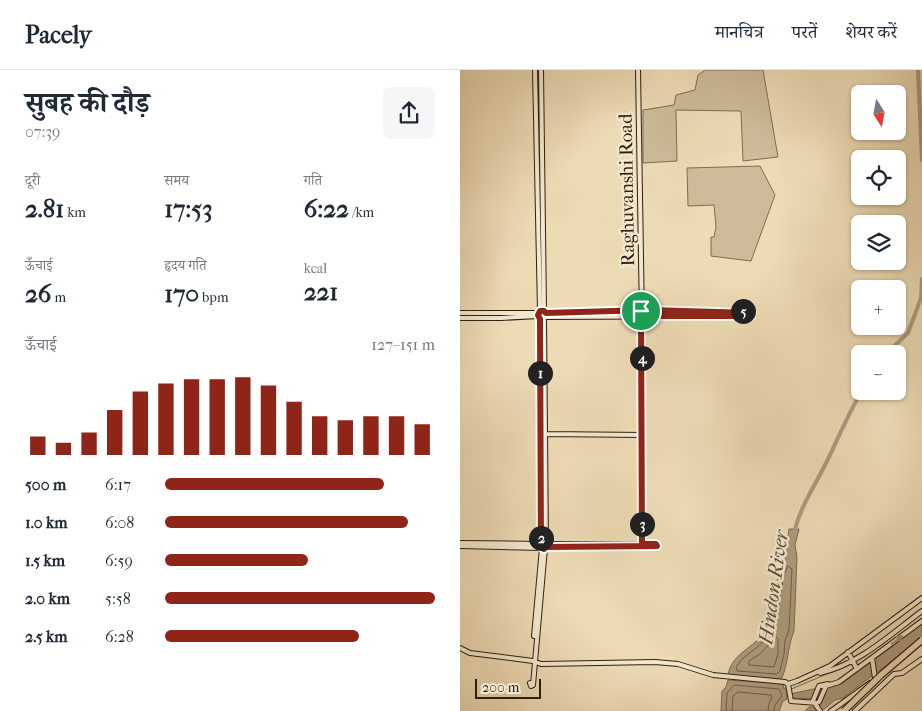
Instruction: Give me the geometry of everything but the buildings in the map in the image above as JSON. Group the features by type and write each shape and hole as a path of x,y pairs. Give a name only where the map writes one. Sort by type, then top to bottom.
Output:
{"highway":[{"path":"844,711 881,675 922,640"},
{"path":"848,711 922,644"}],"street":[{"path":"534,662 533,684 531,686 544,546 546,434 535,70"},
{"path":"541,70 544,546"},
{"name":"Raghuvanshi Road","path":"638,70 643,435 642,544"},
{"path":"460,313 542,315 641,316 751,316 752,313 750,311 641,311 542,315 501,318 460,318"},
{"path":"546,434 643,435"},
{"path":"460,545 544,546 658,545 642,544 544,546"},
{"path":"460,648 470,653 541,664 664,662 727,677 781,682 788,685 826,668 922,598"},
{"path":"814,673 830,670 867,652 922,611"},
{"path":"820,711 815,702 819,687 823,684 839,682 922,621"},
{"path":"848,652 857,668"},
{"path":"872,659 875,677"},
{"path":"831,711 884,670 894,674 902,673 922,659"},
{"path":"855,711 894,674"},
{"path":"815,702 825,687 830,684"},
{"path":"788,685 790,700 794,702 815,702"},
{"path":"856,693 865,702"}],"shaded area":[{"path":"705,70 763,70 778,157 743,161 741,111 676,110 677,161 643,163 643,110 674,105 676,95 695,90 698,75"},
{"path":"760,166 775,195 751,261 711,256 711,237 714,237 716,227 714,205 688,206 687,168"}],"water":[{"path":"789,529 799,529 795,545 797,557 794,631 781,680 728,675 730,667 735,660 759,639 768,626 772,614 778,577 786,556"},
{"path":"922,622 922,638 843,698 835,700 823,710 805,711 809,707 814,707 820,703 819,699 791,698 790,694 842,683 892,647"},
{"path":"728,680 784,684 783,688 786,688 787,699 783,701 779,711 721,711 722,691 726,687"}],"waterway":[{"name":"Hindon River","path":"918,70 922,160"},
{"name":"Hindon River","path":"895,345 908,333 921,298 922,279"},
{"name":"Hindon River","path":"794,534 803,508 857,400"},
{"path":"789,690 834,671"}],"route":[{"path":"540,311 546,313 641,311 750,311 752,314 751,316 641,316 643,402 642,544 656,544 658,546 546,547 543,549 540,546 540,319 538,313 540,311"}]}
